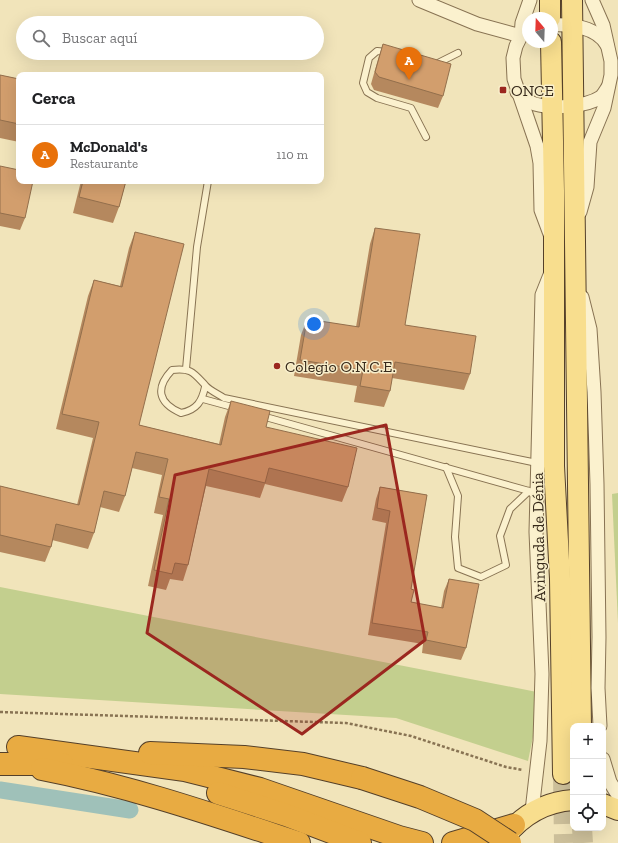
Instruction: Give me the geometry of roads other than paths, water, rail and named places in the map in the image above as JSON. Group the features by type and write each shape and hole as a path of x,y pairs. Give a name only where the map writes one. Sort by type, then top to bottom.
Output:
{"highway":[{"path":"9,755 244,757 303,764 362,778 420,797 512,834"},
{"path":"9,755 185,805 299,843"},
{"path":"9,755 126,773 185,785 233,797 360,843"},
{"path":"9,755 185,770 260,789 399,837 422,843"},
{"path":"453,843 512,834"}],"main road":[{"path":"550,0 550,12"},
{"path":"572,0 581,723"},
{"name":"Avinguda de Dénia","path":"551,48 554,257 554,466 560,579 563,774"},
{"path":"500,843 512,834 532,811 560,801 570,800"},
{"path":"606,805 618,810"}],"street":[{"path":"419,0 477,24 522,34"},
{"name":"Avinguda de Dénia","path":"526,12 530,0"},
{"path":"576,229 587,187 590,142 604,108 611,61 603,25 592,0"},
{"path":"558,25 572,26 598,34 609,49"},
{"name":"Avinguda de Dénia","path":"522,37 516,46 513,58 517,92 537,146 540,163 542,210 554,257 542,294 537,463 533,494 542,674 540,741 535,773 532,811"},
{"path":"517,92 535,104 573,106 594,101 603,96 608,87"},
{"path":"576,272 590,329 594,392 597,484 599,636 598,688 600,723"},
{"path":"606,769 610,782 618,795"}],"lane":[{"path":"393,53 377,51 369,58 363,83 367,92 377,98 411,108 426,137"},
{"path":"430,63 436,64 458,53"},
{"path":"186,369 197,247 208,184"},
{"path":"206,386 202,399 194,408 181,412 167,405 162,397 161,387 165,378 172,370 186,369 198,377 206,386 224,398 537,463"},
{"path":"202,399 246,411"},
{"path":"254,413 446,467 533,494"},
{"path":"446,467 458,496 455,538 458,568 481,577 506,565 500,536 510,509 533,494"}],"waterway":[{"path":"0,790 130,810"}],"tunnel":[{"path":"563,774 564,843"},
{"path":"582,831 583,843"}],"place":[{"name":"McDonald's","path":"409,80"},
{"name":"ONCE","path":"503,90"},
{"name":"Colegio O.N.C.E.","path":"277,366"}]}
